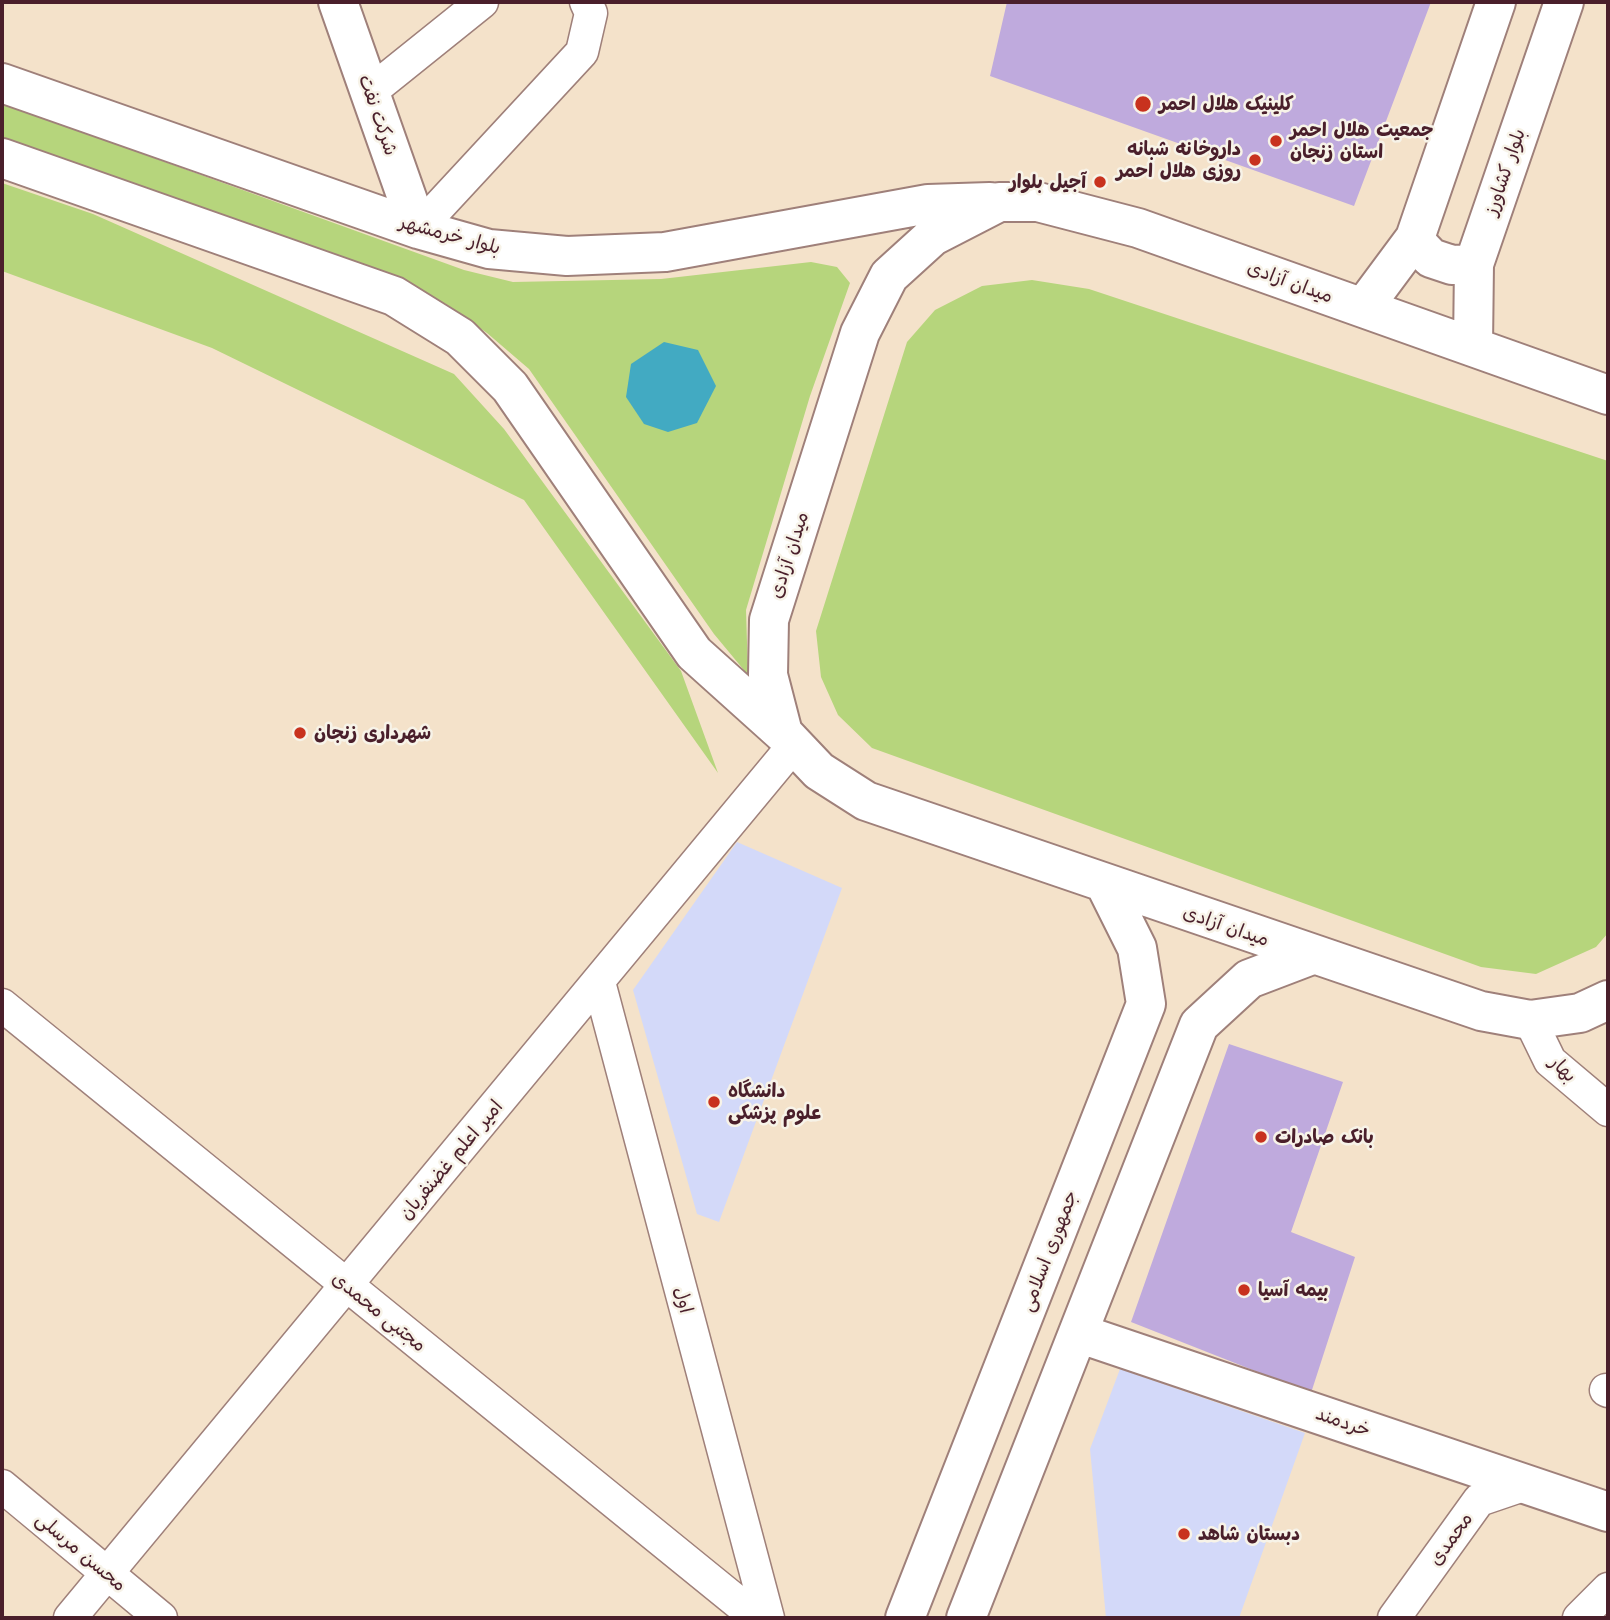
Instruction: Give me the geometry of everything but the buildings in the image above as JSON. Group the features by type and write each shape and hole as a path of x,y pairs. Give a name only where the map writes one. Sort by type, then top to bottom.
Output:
{"main road":[{"name":"شرکت نفت","path":"338,2 418,229"},
{"path":"1363,308 1413,240 1496,2"},
{"name":"بلوار کشاورز","path":"1473,346 1474,264 1563,2"},
{"name":"بلوار خرمشهر","path":"2,83 418,229 489,249 567,256 665,252 928,204 999,202"},
{"path":"2,158 394,296 460,337 510,387 694,653 789,739"},
{"name":"میدان آزادی","path":"1599,1007 1530,1020 1481,1011 866,801 819,771 789,739 768,676 769,620 860,333 889,276 933,236 999,202 1038,202 1138,228 1608,395"},
{"path":"1413,240 1431,258 1452,265 1474,264"},
{"name":"جمهوری اسلامی","path":"905,1618 1146,1004 1138,948 1105,884"},
{"path":"966,1618 1199,1025 1249,979 1311,955"},
{"name":"خردمند","path":"1078,1333 1608,1512"}],"street":[{"path":"370,92 482,2"},
{"path":"418,229 582,52 590,13 586,2"},
{"name":"امیر اعلم غضنفریان","path":"70,1618 599,982 789,739"},
{"name":"اول","path":"599,982 768,1618"},
{"name":"مجتبی محمدی","path":"2,1005 757,1618"},
{"name":"بهار","path":"1530,1020 1550,1061 1608,1110"},
{"name":"محمدی","path":"1394,1618 1479,1500 1526,1484"},
{"name":"محسن مرسلی","path":"2,1486 161,1618"},
{"path":"1579,1618 1608,1589"}],"shaded area":[{"name":"دانشگاه علوم پزشکی","path":"737,842 842,888 719,1222 697,1214 633,990"},
{"name":"دبستان شاهد","path":"1120,1369 1305,1433 1239,1618 1106,1618 1090,1449"}],"green space":[{"path":"2,103 464,270 513,282 661,279 811,262 837,267 850,283 810,396 746,610 748,675 714,634 529,369 487,333 446,304 379,273 2,141"},
{"path":"2,183 93,214 454,374 504,429 681,671 718,773 524,500 212,348 2,271"},
{"path":"1032,280 1089,289 1608,461 1608,933 1596,947 1536,974 1481,967 872,748 838,715 821,677 816,631 907,342 935,310 982,286"}],"water":[{"path":"664,342 698,350 716,386 697,423 668,432 644,424 626,397 631,364"}],"place":[{"name":"کلینیک هلال احمر","path":"1143,104"},
{"name":"جمعیت هلال احمر استان زنجان","path":"1276,141"},
{"name":"داروخانه شبانه روزی هلال احمر","path":"1255,160"},
{"name":"آجیل بلوار","path":"1100,182"},
{"name":"شهرداری زنجان","path":"300,733"},
{"name":"دانشگاه علوم پزشکی","path":"714,1102"},
{"name":"بانک صادرات","path":"1261,1137"},
{"name":"بیمه آسیا","path":"1244,1290"},
{"name":"دبستان شاهد","path":"1184,1534"}]}
